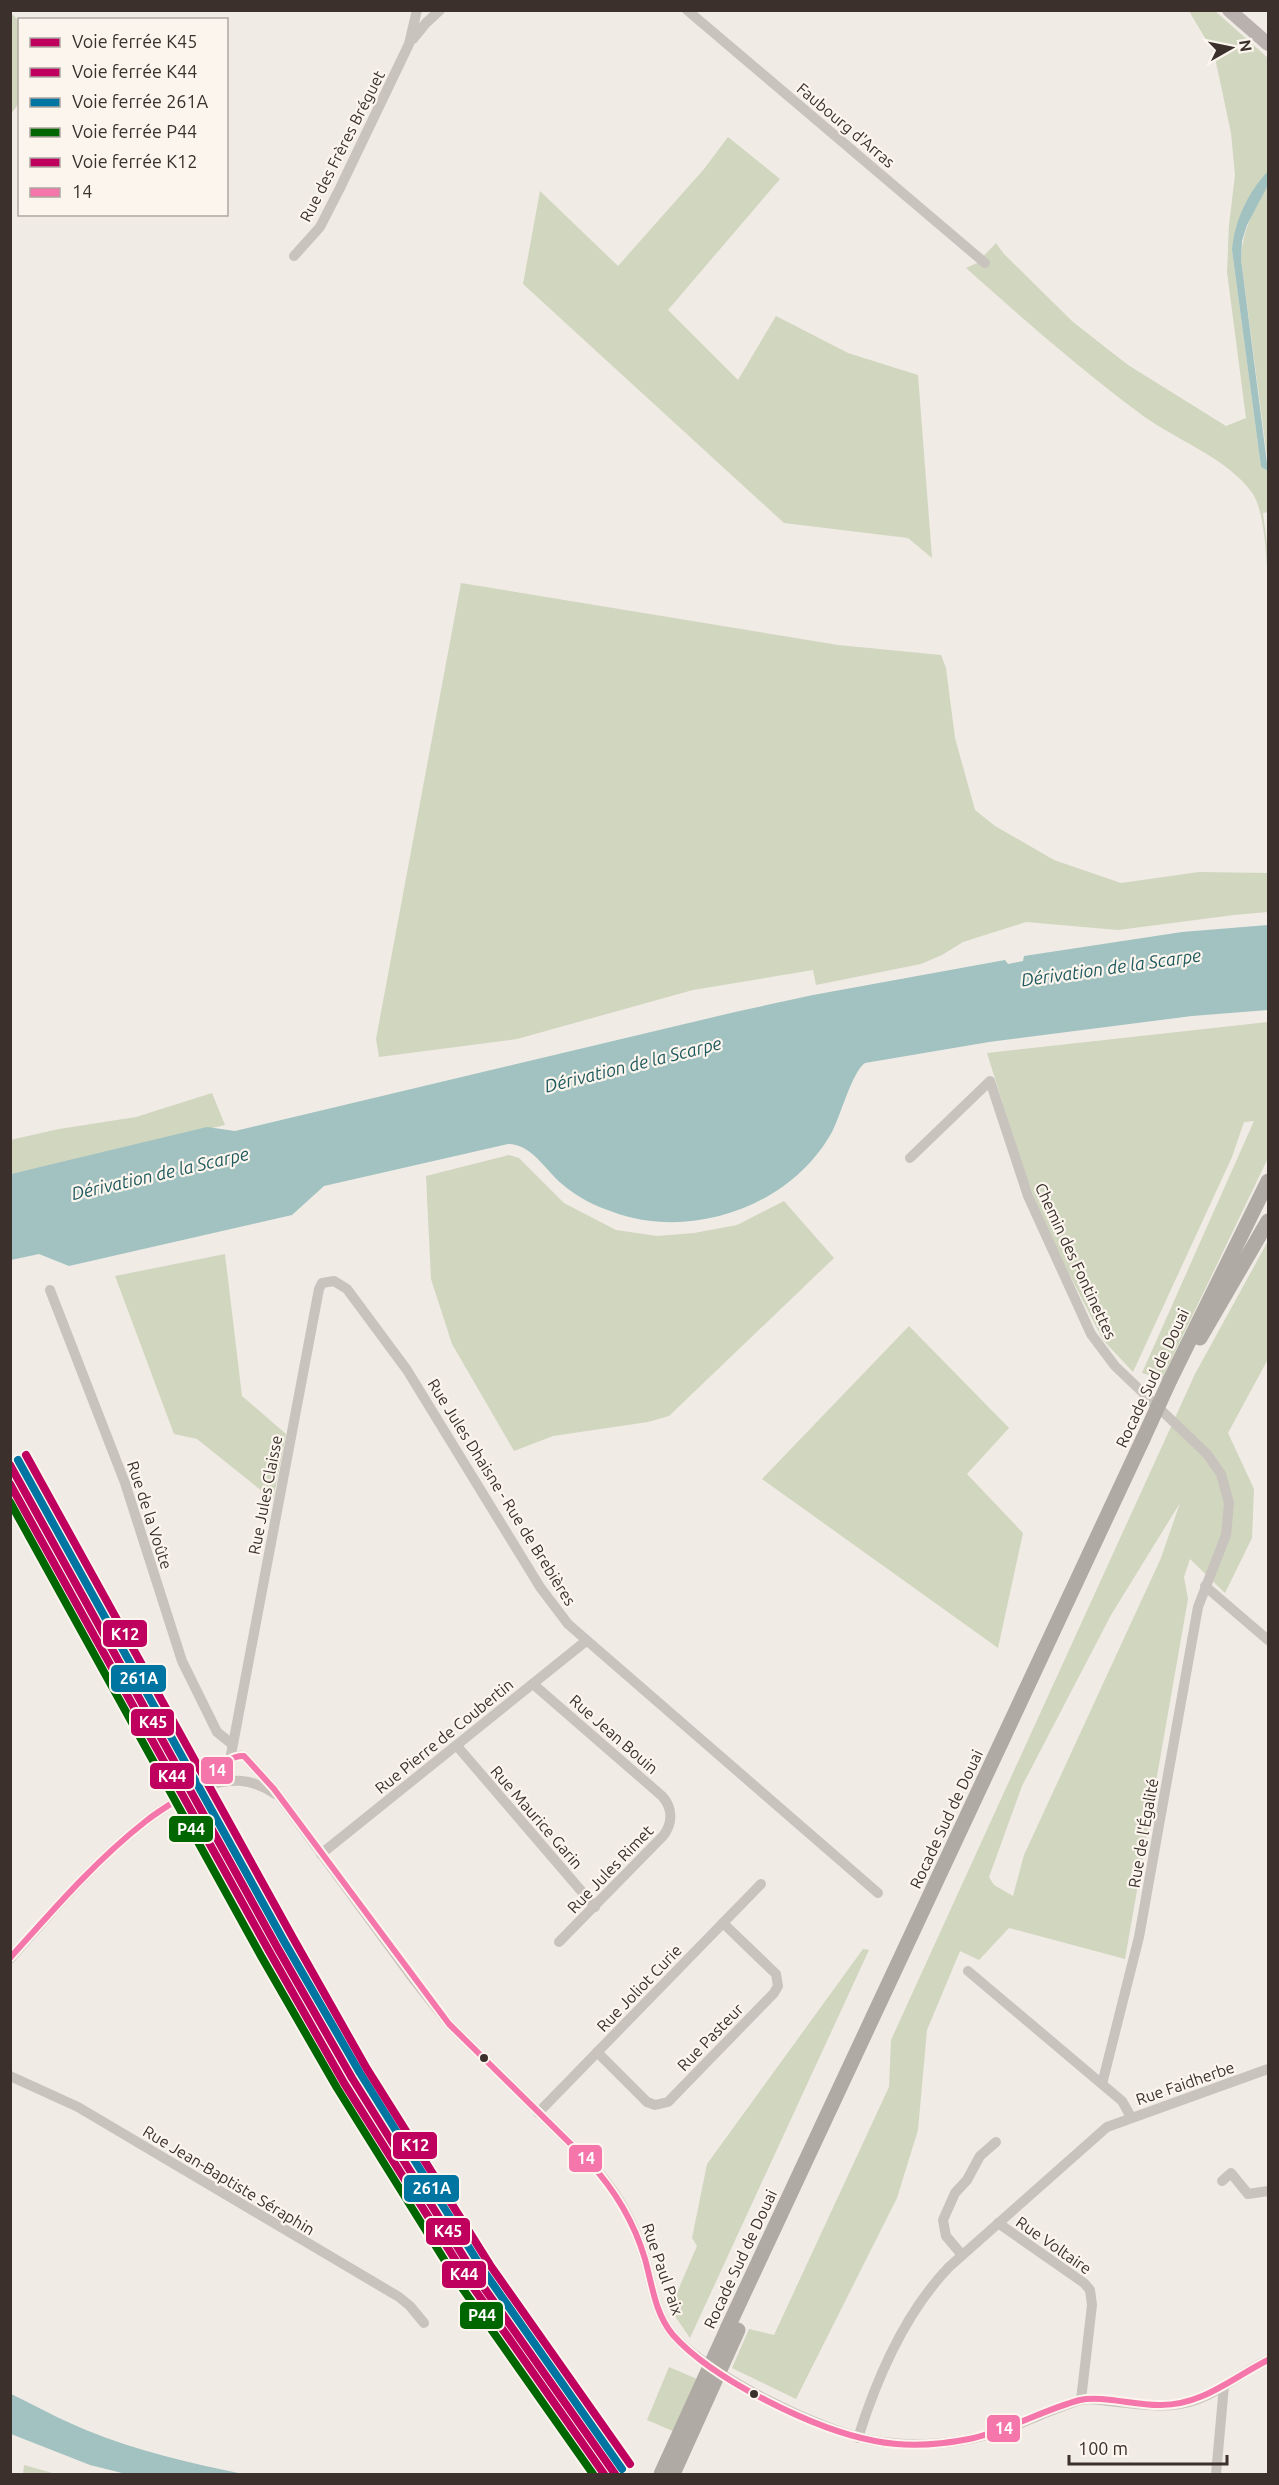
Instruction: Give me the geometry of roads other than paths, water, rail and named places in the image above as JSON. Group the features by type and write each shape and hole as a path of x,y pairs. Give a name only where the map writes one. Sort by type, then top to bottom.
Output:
{"highway":[{"name":"Rocade Sud de Douai","path":"661,2475 733,2328 1269,1181"},
{"name":"Rocade Sud de Douai","path":"1173,1383 1200,1338 1269,1198"},
{"path":"1200,1338 1269,1221"},
{"name":"Rocade Sud de Douai","path":"673,2475 733,2328"}],"main road":[{"path":"1229,10 1269,44"}],"street":[{"name":"Rue des Frères Bréguet","path":"409,44 417,10"},
{"name":"Rue des Frères Bréguet","path":"294,256 316,233 323,221 409,44 426,22 440,10"},
{"name":"Faubourg d'Arras","path":"687,10 985,263"},
{"name":"Chemin des Fontinettes","path":"910,1158 990,1081 1031,1204 1091,1334 1115,1366 1207,1454 1225,1484 1229,1512 1226,1535 1205,1586"},
{"name":"Rue Jules Dhaisne - Rue de Brebières","path":"334,1281 347,1289 407,1370 548,1598 586,1641 878,1893"},
{"name":"Rue Jules Claisse","path":"229,1761 319,1289 322,1283 334,1281"},
{"name":"Rue de la Voûte","path":"50,1290 125,1483 182,1660 218,1732 232,1744"},
{"path":"1205,1586 1269,1640"},
{"name":"Rue de l'Égalité","path":"1102,2084 1137,1945 1198,1607 1205,1586"},
{"name":"Rue Pierre de Coubertin","path":"321,1854 586,1641"},
{"name":"Rue Jean Bouin","path":"533,1684 662,1796 670,1810"},
{"name":"Rue Jules Claisse","path":"237,1725 239,1740 249,1761"},
{"name":"Rue Maurice Garin","path":"457,1746 595,1907"},
{"path":"10,1959 71,1890 110,1851 158,1812 193,1790 229,1761 237,1756 249,1761 250,1774 193,1790"},
{"path":"229,1761 228,1772 238,1779"},
{"name":"Rue Paul Paix","path":"249,1761 274,1789 449,2024 597,2169 620,2202 639,2241 661,2314 673,2334 709,2364 761,2397 858,2438 877,2442 909,2444 970,2439 1081,2400"},
{"name":"Rue Paul Paix","path":"238,1779 265,1788 281,1801"},
{"name":"Rue Jules Rimet","path":"559,1942 663,1836 669,1827 670,1810"},
{"name":"Rue Joliot Curie","path":"538,2113 761,1884"},
{"name":"Rue Pasteur","path":"597,2052 647,2102 655,2105 668,2102 774,1993 779,1981 776,1974 723,1923"},
{"path":"969,1971 1122,2101 1131,2117"},
{"name":"Rue Faidherbe","path":"858,2438 880,2377 926,2294 962,2255 1102,2130 1131,2117 1269,2071"},
{"name":"Rue Jean-Baptiste Séraphin","path":"10,2076 78,2107 399,2297 424,2323"},
{"path":"962,2255 946,2236 943,2220 955,2193 967,2180 980,2156 996,2142"},
{"path":"1222,2181 1232,2174 1248,2194 1269,2191"},
{"name":"Rue Voltaire","path":"998,2223 1084,2283 1090,2290 1092,2305 1081,2400"},
{"path":"1081,2400 1177,2404 1206,2397 1269,2360"},
{"path":"1216,2475 1224,2386"}],"water":[{"path":"1268,171 1268,185 1247,225 1242,241 1241,259 1268,471 1261,467 1232,250 1239,217 1254,188"},
{"name":"Dérivation de la Scarpe","path":"1268,925 1268,1010 1192,1016 989,1042 865,1063 851,1084 832,1132 814,1158 792,1180 766,1197 737,1211 706,1219 675,1222 643,1220 606,1210 568,1189 524,1148 508,1144 324,1186 292,1215 69,1266 39,1254 11,1260 11,1174 207,1127 235,1131 813,995 1005,960 1008,964 1023,961 1024,956 1182,932"},
{"path":"11,2394 77,2426 125,2444 183,2461 243,2474 126,2474 90,2465 11,2434"}],"rail line":[{"name":"K12","path":"26,1455 367,2069 490,2265 630,2464"},
{"name":"261A","path":"18,1460 285,1943 360,2073 483,2270 622,2469"},
{"name":"K45","path":"10,1465 352,2078 475,2275 615,2474"},
{"name":"K44","path":"10,1484 344,2083 468,2280 604,2474"},
{"name":"P44","path":"10,1502 261,1956 337,2088 460,2285 593,2474"}]}
